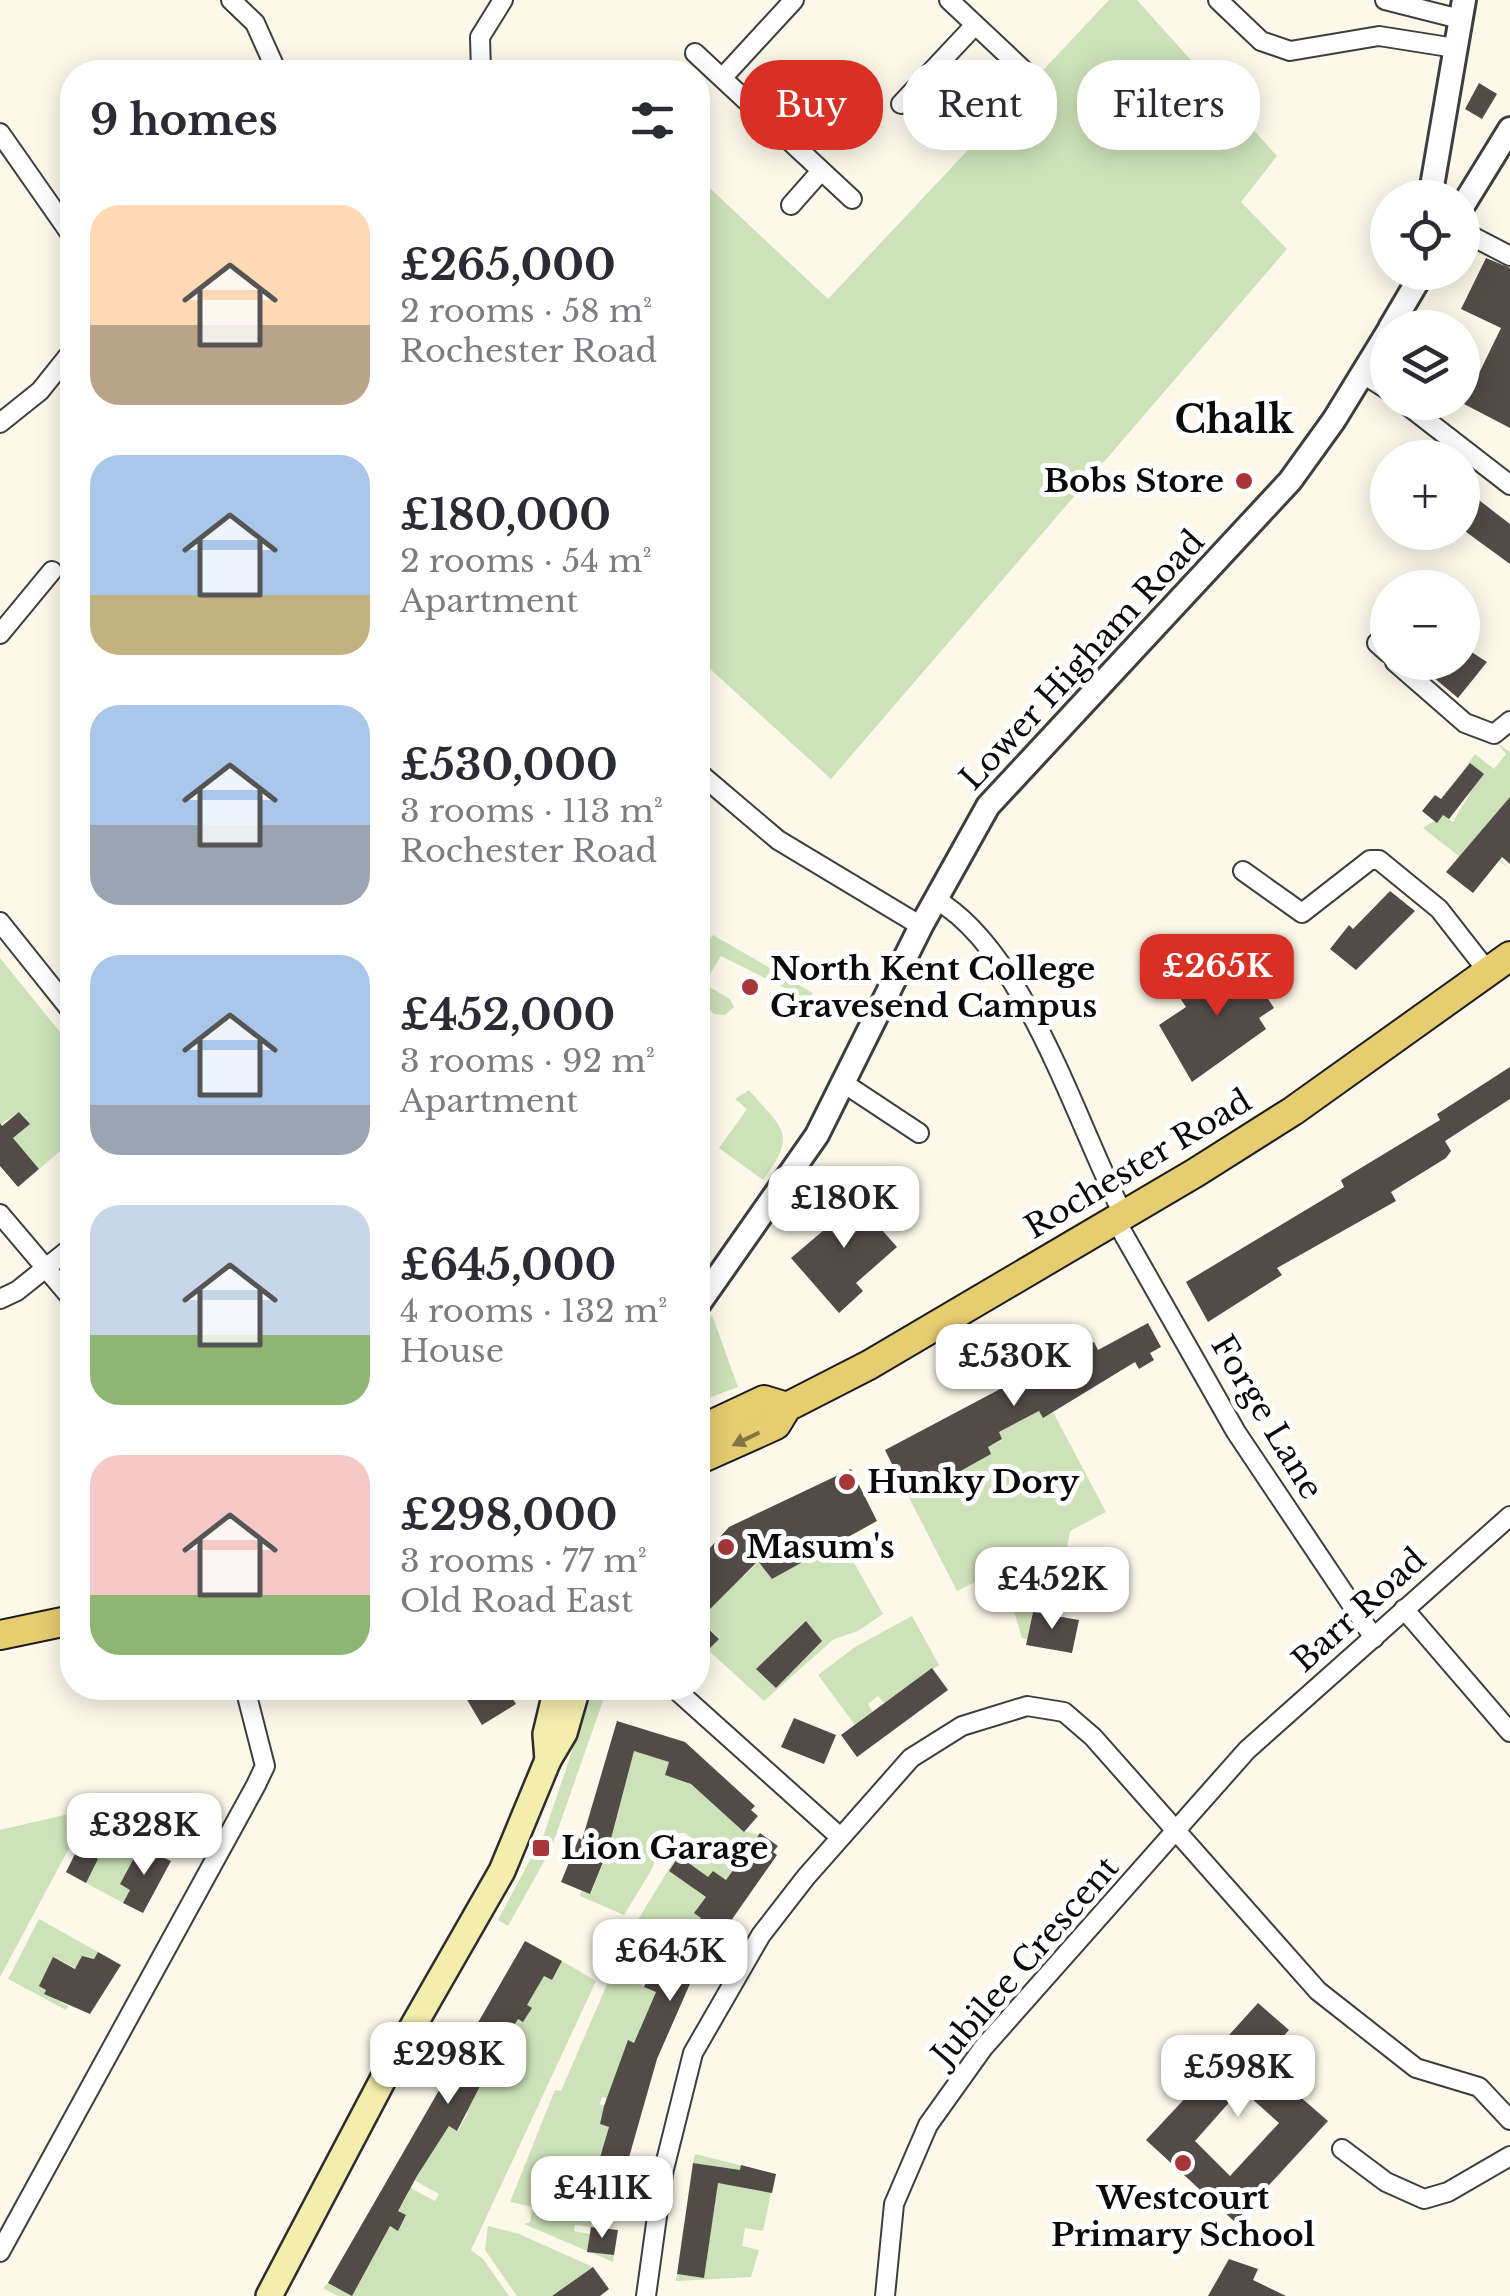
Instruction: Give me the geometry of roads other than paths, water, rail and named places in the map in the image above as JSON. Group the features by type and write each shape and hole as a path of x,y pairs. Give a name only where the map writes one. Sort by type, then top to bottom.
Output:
{"main road":[{"name":"Rochester Road","path":"710,1454 776,1424 787,1407 869,1365 1120,1219 1292,1111 1499,964"},
{"name":"Rochester Road","path":"710,1425 764,1400 787,1407"},
{"path":"0,1635 60,1622"},
{"path":"548,1760 546,1734 554,1700"},
{"path":"269,2296 388,2070 502,1871 548,1760 564,1733 574,1700"}],"street":[{"path":"231,0 254,24 271,60"},
{"path":"481,60 480,37 503,0"},
{"path":"724,76 794,0"},
{"path":"948,0 1013,60"},
{"path":"1218,0 1261,41 1290,51 1379,36 1455,48"},
{"path":"1385,0 1462,9 1433,180"},
{"path":"901,104 975,25"},
{"path":"695,53 704,60"},
{"path":"710,65 852,199"},
{"path":"1479,180 1510,129"},
{"path":"0,134 60,219"},
{"path":"790,205 821,171"},
{"path":"1480,240 1510,256"},
{"name":"Lower Higham Road","path":"710,1288 798,1164 846,1084 921,926 988,806 1264,510 1322,437 1370,362"},
{"path":"0,422 40,391 60,366"},
{"path":"1363,374 1370,378"},
{"path":"1426,420 1510,485"},
{"path":"0,634 52,570"},
{"path":"1416,680 1465,723 1494,734 1510,720"},
{"path":"710,782 778,840 921,926"},
{"path":"1243,871 1302,914 1370,860 1379,860 1499,964"},
{"name":"Forge Lane","path":"935,899 981,936 1008,974 1120,1219 1236,1432 1374,1638"},
{"path":"0,922 60,997"},
{"path":"846,1084 920,1133"},
{"path":"0,1214 60,1285"},
{"path":"0,1299 60,1257"},
{"name":"Barr Road","path":"1247,1750 1510,1516"},
{"path":"1404,1608 1510,1732"},
{"path":"0,2252 260,1775 264,1766 248,1700"},
{"path":"687,1700 840,1836"},
{"path":"646,2296 663,2174 693,2053 761,1934 840,1836 911,1758 962,1726 1027,1706 1064,1712 1093,1738 1318,1991 1416,2068 1479,2087 1510,2120"},
{"name":"Jubilee Crescent","path":"885,2296 894,2204 928,2124 982,2048 1247,1750"},
{"path":"1342,2149 1386,2182 1424,2199 1448,2192 1510,2156"}],"place":[{"name":"Bobs Store","path":"1244,481"},
{"name":"North Kent College Gravesend Campus","path":"750,987"},
{"name":"Hunky Dory","path":"847,1482"},
{"name":"Masum's","path":"726,1547"},
{"name":"Lion Garage","path":"541,1848"},
{"name":"Westcourt Primary School","path":"1183,2163"}],"district":[{"name":"Chalk","path":"1234,419"}]}
